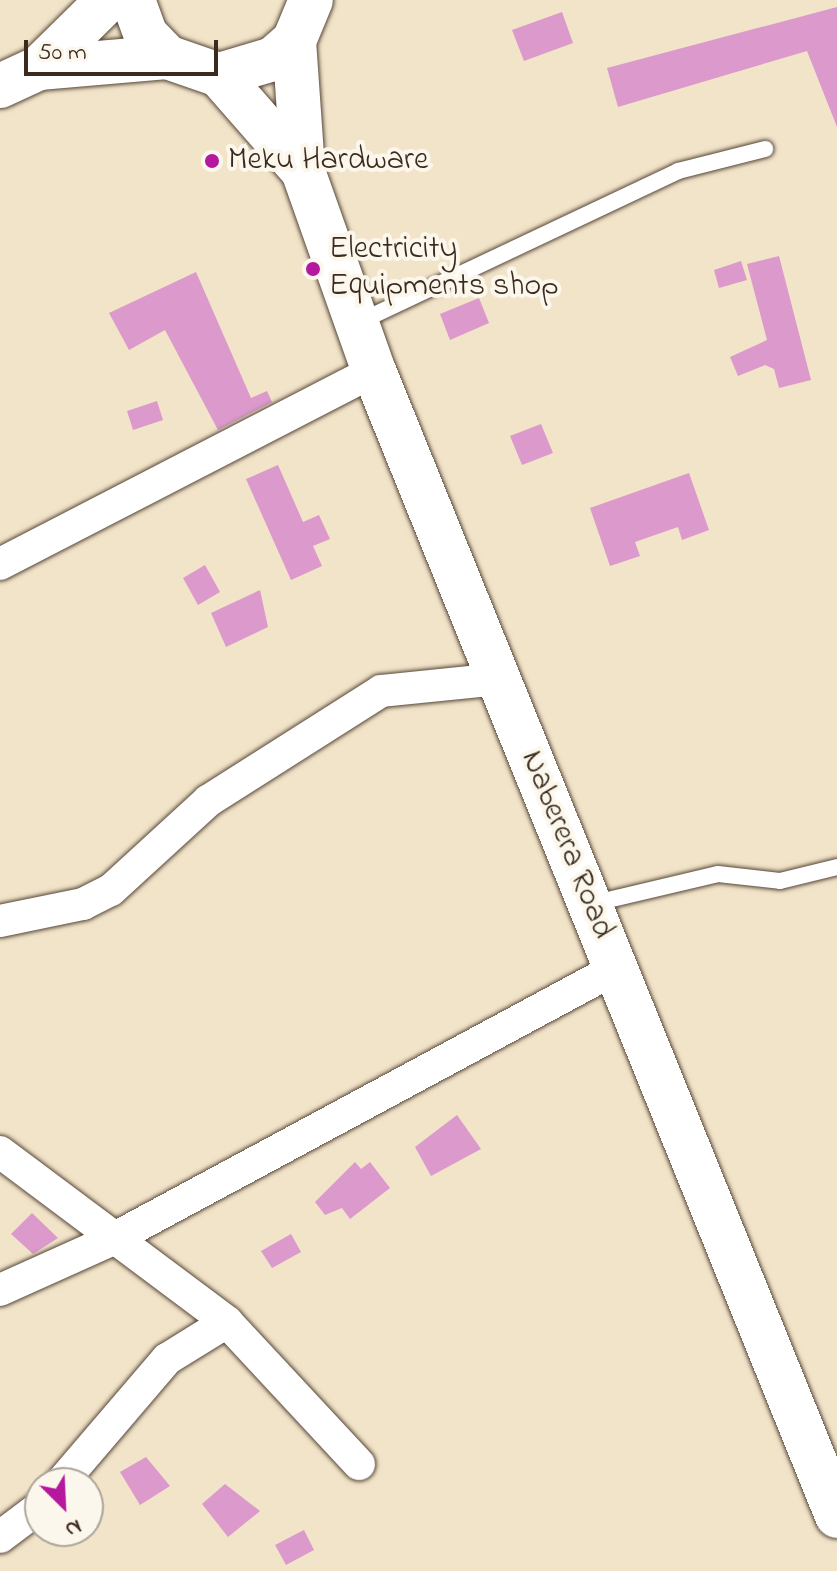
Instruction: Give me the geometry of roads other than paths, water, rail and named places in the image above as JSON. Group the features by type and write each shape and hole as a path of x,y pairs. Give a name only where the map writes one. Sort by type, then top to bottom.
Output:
{"street":[{"path":"0,86 39,68 108,0"},
{"path":"133,0 146,35 167,57"},
{"path":"39,68 167,57 219,75 247,71 294,41 311,0"},
{"name":"Naberera Road","path":"294,41 303,171 374,371 837,1516"},
{"name":"Naberera Road","path":"219,75 303,171"},
{"path":"0,564 374,371"},
{"path":"0,921 83,904 111,890 208,801 381,691 500,679"},
{"path":"0,1290 111,1240 615,969"},
{"path":"0,1152 111,1240 227,1322 359,1464"},
{"path":"75,1467 167,1359 227,1322"},
{"path":"0,1537 24,1519"}],"lane":[{"path":"357,323 678,171 765,149"},
{"path":"590,904 718,874 780,881 837,867"}],"place":[{"name":"Meku Hardware","path":"212,161"},
{"name":"Electricity Equipments shop","path":"313,269"}]}
